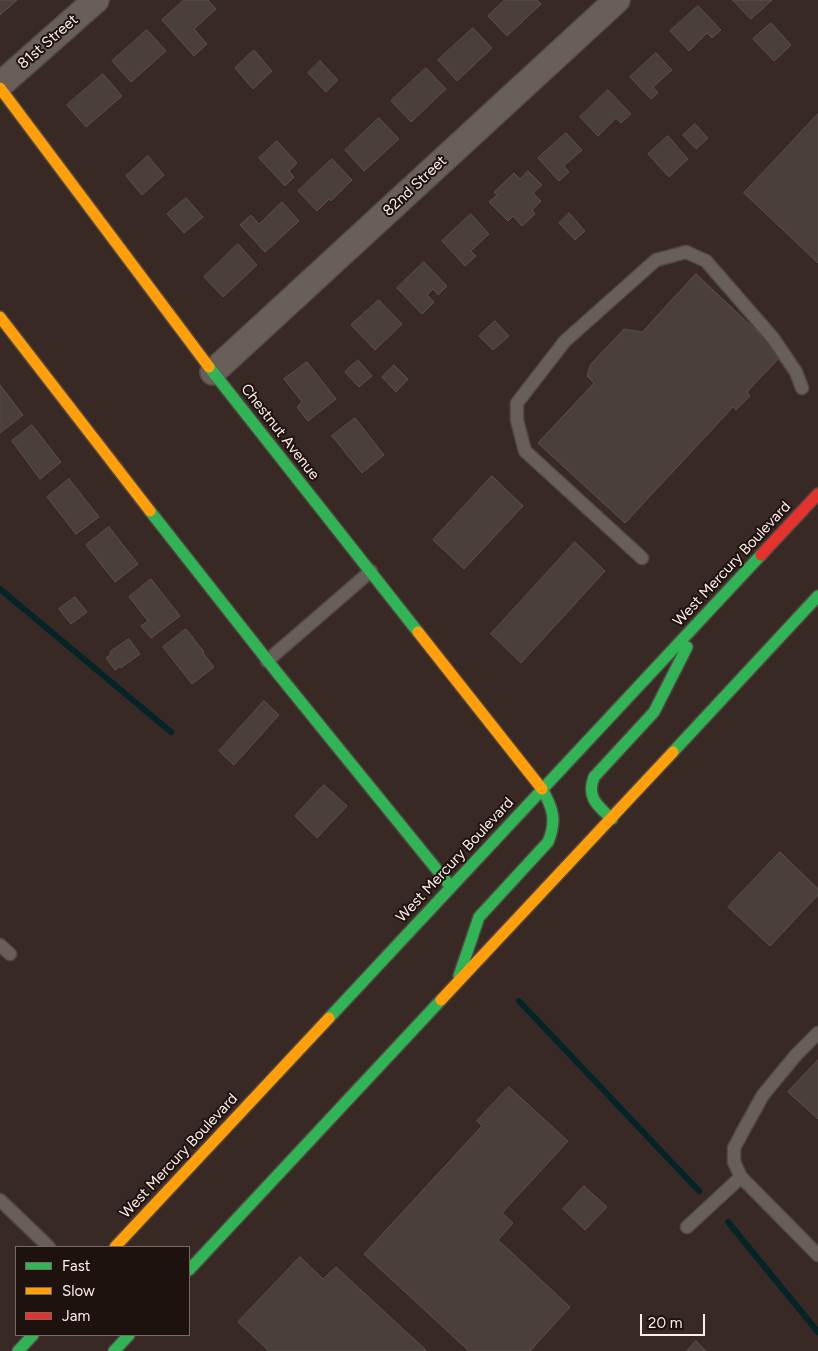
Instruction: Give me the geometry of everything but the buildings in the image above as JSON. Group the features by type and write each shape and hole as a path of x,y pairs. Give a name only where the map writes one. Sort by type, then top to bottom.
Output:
{"main road":[{"name":"Chestnut Avenue","path":"0,86 213,372 549,800 554,821 553,832 548,842 479,916 456,985"},
{"path":"0,317 109,460 267,661 451,887"},
{"name":"West Mercury Boulevard","path":"115,1246 818,494"},
{"path":"190,1269 612,819 818,596"},
{"path":"612,819 594,802 589,786 594,777 654,712 702,619"},
{"path":"18,1351 32,1336"},
{"path":"114,1351 128,1336"}],"street":[{"name":"81st Street","path":"0,86 96,0"},
{"name":"82nd Street","path":"213,372 617,0"}],"lane":[{"path":"642,558 525,451 517,420 517,403 565,341 656,260 686,252 706,261 774,338 796,372 802,388"},
{"path":"267,661 371,571"},
{"path":"0,945 10,954"},
{"path":"818,1033 796,1055 763,1095 734,1148 734,1162 741,1177 818,1255"},
{"path":"687,1226 741,1177"},
{"path":"0,1200 48,1246"}],"waterway":[{"path":"0,589 171,732"},
{"path":"519,1001 699,1191"},
{"path":"728,1222 818,1332"}],"traffic: fast":[{"path":"209,367 418,632"},
{"path":"150,511 279,675 451,887"},
{"path":"329,1018 761,555"},
{"path":"673,752 818,596"},
{"path":"612,819 598,806 592,796 591,791 594,777 654,712 687,647"},
{"path":"459,976 479,917 548,842 553,821 549,802 542,789"},
{"path":"190,1269 441,1000"},
{"path":"18,1351 32,1336"},
{"path":"114,1351 128,1336"}],"traffic: slow":[{"path":"0,88 209,367"},
{"path":"0,317 150,511"},
{"path":"418,632 542,789"},
{"path":"441,1000 673,752"},
{"path":"116,1246 329,1018"}],"traffic: jam":[{"path":"761,555 818,494"}]}
